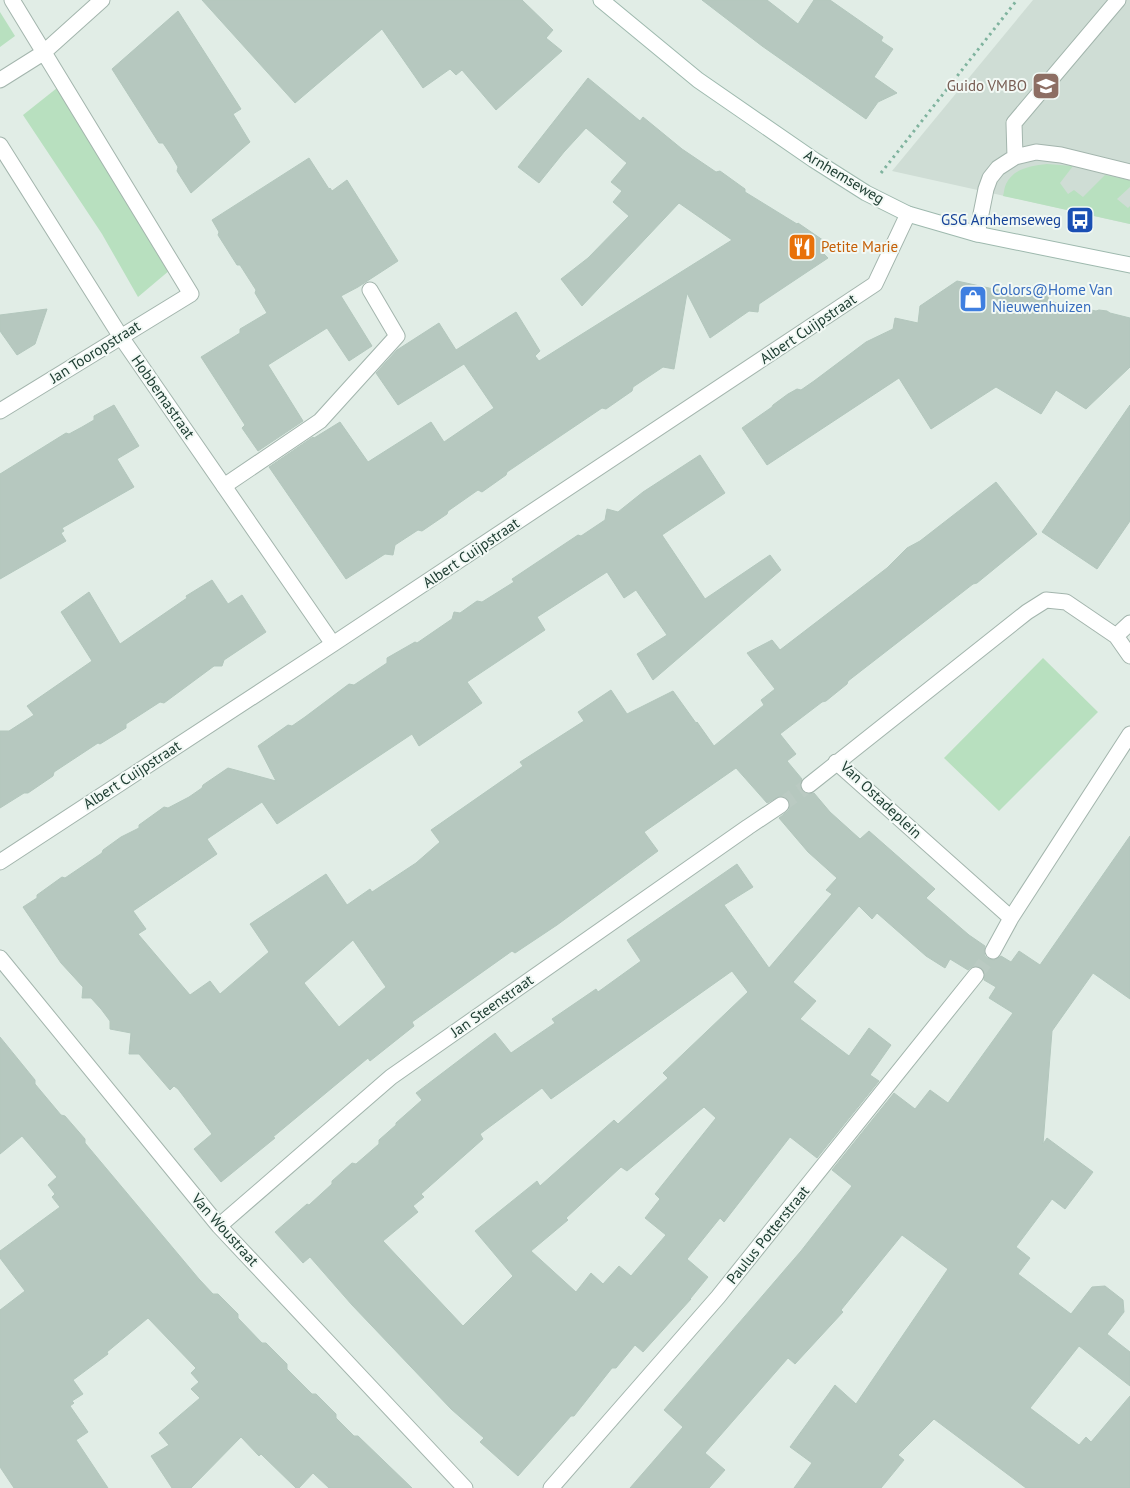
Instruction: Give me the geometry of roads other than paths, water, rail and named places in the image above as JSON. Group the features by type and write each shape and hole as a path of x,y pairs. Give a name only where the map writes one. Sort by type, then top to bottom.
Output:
{"street":[{"path":"12,0 43,53"},
{"path":"0,80 43,53 102,0"},
{"name":"Arnhemseweg","path":"600,0 698,80 814,160 866,193 908,214 977,234 1130,265"},
{"path":"1015,157 1014,123 1118,0"},
{"name":"Jan Tooropstraat","path":"0,411 190,294 43,53"},
{"name":"Hobbemastraat","path":"0,145 121,336 333,644"},
{"path":"977,234 990,178 998,168 1015,157 1036,152 1061,155 1130,172"},
{"name":"Albert Cuijpstraat","path":"0,862 333,644 875,284 908,214"},
{"path":"224,486 320,421 397,336 370,290"},
{"name":"Van Ostadeplein","path":"1011,918 836,762 1027,612 1046,600 1066,602 1116,636 1130,656"},
{"path":"1116,636 1130,623"},
{"path":"993,951 1011,918 1130,734"},
{"path":"809,785 836,762"},
{"name":"Jan Steenstraat","path":"218,1226 391,1077 780,805"},
{"name":"Van Woustraat","path":"0,958 218,1226 465,1488"},
{"name":"Paulus Potterstraat","path":"551,1488 718,1297 976,975"}],"tunnel":[{"path":"781,805 809,785"},
{"path":"976,975 993,951"}],"place":[{"name":"Guido VMBO","path":"1046,86"},
{"name":"GSG Arnhemseweg","path":"1080,220"},
{"name":"Petite Marie","path":"802,247"},
{"name":"Colors@Home Van Nieuwenhuizen","path":"973,299"}]}
